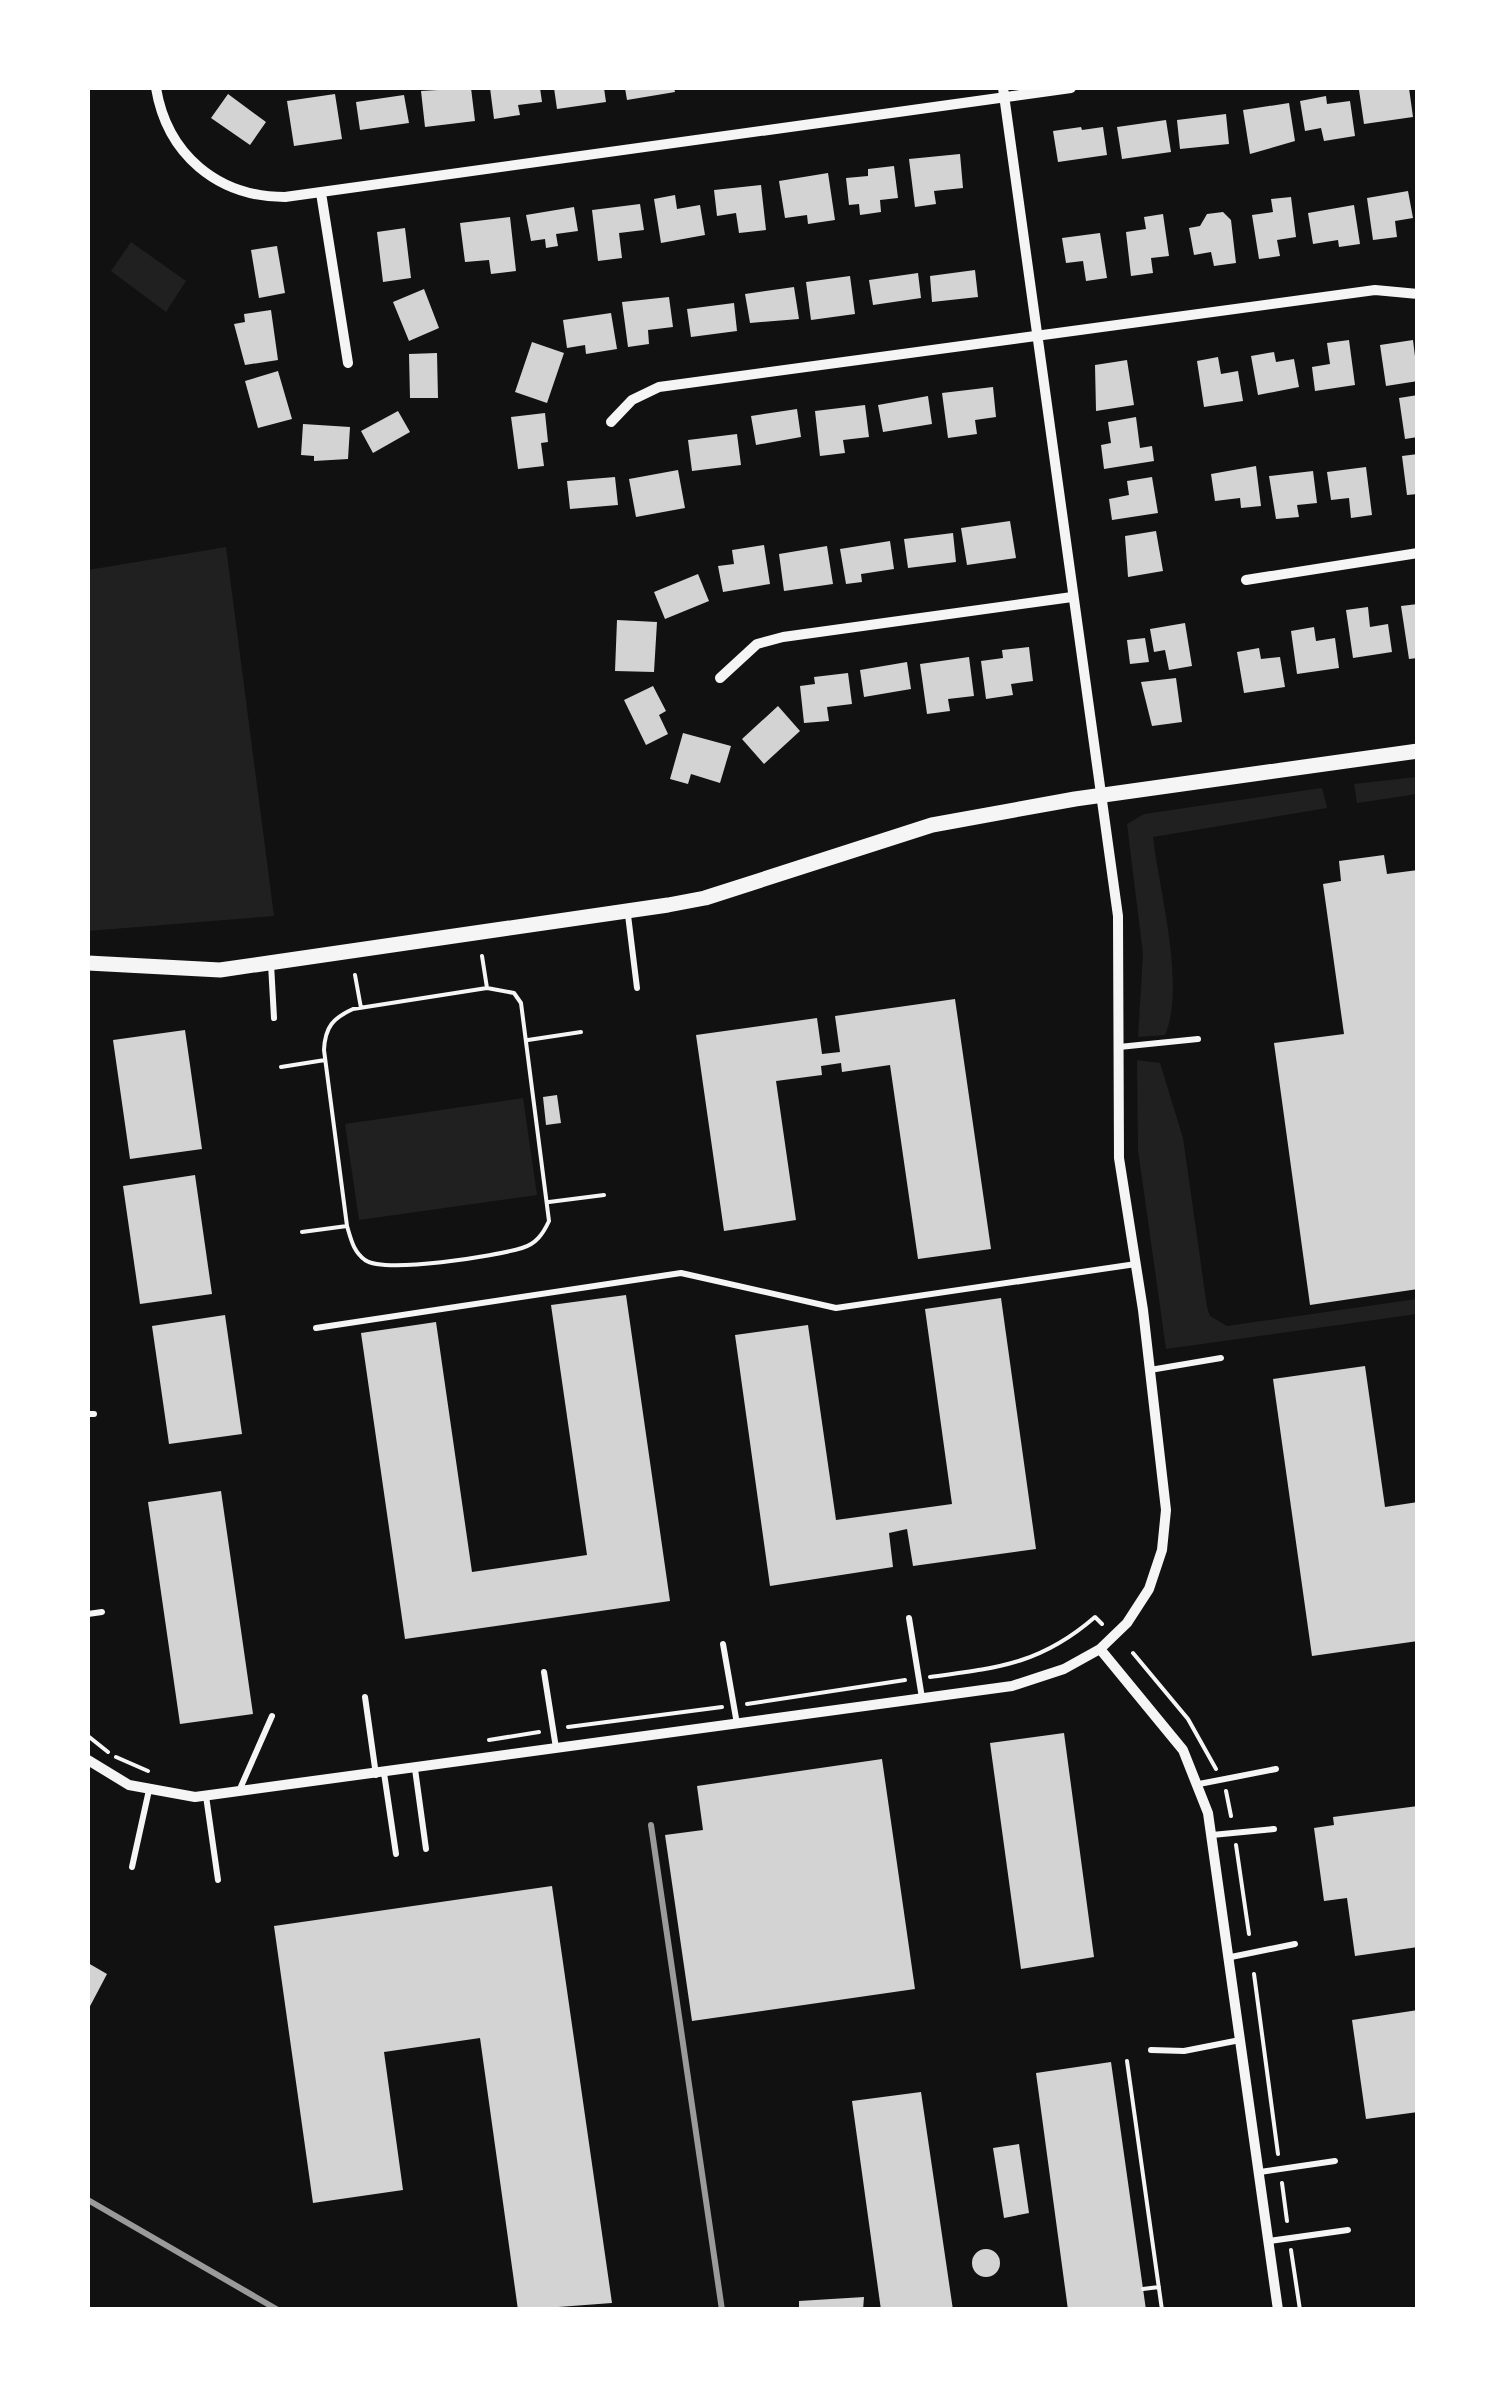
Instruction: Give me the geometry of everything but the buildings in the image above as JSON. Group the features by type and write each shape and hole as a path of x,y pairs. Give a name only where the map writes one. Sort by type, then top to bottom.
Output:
{"street":[{"path":"156,88 160,112 176,144 200,171 232,190 267,198 1004,92 1072,88"},
{"path":"88,1760 130,1784 149,1790 206,1796 1012,1686 1064,1669 1100,1649 1127,1623 1149,1589 1162,1550 1166,1510 1119,1158 1118,916 1004,92"},
{"path":"321,193 348,364"},
{"path":"611,422 632,400 659,387 1375,290 1418,294"},
{"path":"1246,580 1418,553"},
{"path":"720,678 757,644 783,636 1072,597"},
{"path":"88,964 220,970 627,911 705,898 893,834 1102,796 1418,750"},
{"path":"1100,1649 1183,1750 1199,1784 1212,1836 1231,1957 1278,2310"}],"lane":[{"path":"627,911 637,988"},
{"path":"271,963 274,1018"},
{"path":"1118,1046 1198,1039"},
{"path":"316,1328 680,1273 836,1308 1136,1264"},
{"path":"1150,1370 1221,1358"},
{"path":"88,1614 102,1612"},
{"path":"909,1618 922,1698"},
{"path":"723,1644 738,1724"},
{"path":"544,1672 556,1750"},
{"path":"365,1697 396,1854"},
{"path":"238,1792 272,1716"},
{"path":"1199,1784 1276,1768"},
{"path":"414,1769 426,1850"},
{"path":"132,1867 149,1790"},
{"path":"206,1796 218,1880"},
{"path":"1212,1836 1274,1829"},
{"path":"1231,1957 1295,1944"},
{"path":"1151,2050 1184,2052 1241,2040"},
{"path":"1258,2172 1336,2161"},
{"path":"1268,2241 1348,2230"}],"path":[{"path":"482,956 486,988"},
{"path":"355,975 360,1008"},
{"path":"486,988 514,993 521,1003 549,1221 543,1234 524,1248 398,1266 366,1261 353,1247 347,1226 324,1035 330,1023 360,1008 486,988"},
{"path":"528,1040 581,1032"},
{"path":"281,1067 325,1060"},
{"path":"549,1202 604,1194"},
{"path":"302,1232 347,1226"},
{"path":"484,1740 1024,1662 1060,1645 1096,1618 1102,1624"},
{"path":"1133,1653 1204,1741 1231,1816"},
{"path":"88,1736 112,1755 151,1772"},
{"path":"1235,1842 1249,1934"},
{"path":"1254,1974 1278,2154"},
{"path":"1128,2061 1162,2310"},
{"path":"1282,2182 1287,2220"},
{"path":"1291,2250 1300,2310"},
{"path":"1143,2290 1158,2287"}],"shaded area":[{"path":"131,242 186,281 166,312 111,271"},
{"path":"226,547 274,916 88,931 88,570"},
{"path":"1417,777 1417,794 1357,803 1354,784"},
{"path":"1322,788 1327,808 1153,837 1173,991 1165,1035 1138,1037 1143,954 1127,824 1144,814"},
{"path":"1137,1060 1160,1063 1183,1138 1210,1316 1227,1326 1417,1299 1417,1314 1166,1349 1138,1150"},
{"path":"523,1098 537,1195 359,1220 345,1124"}],"railway":[{"path":"651,1825 722,2310"},
{"path":"88,2200 278,2310"}]}
